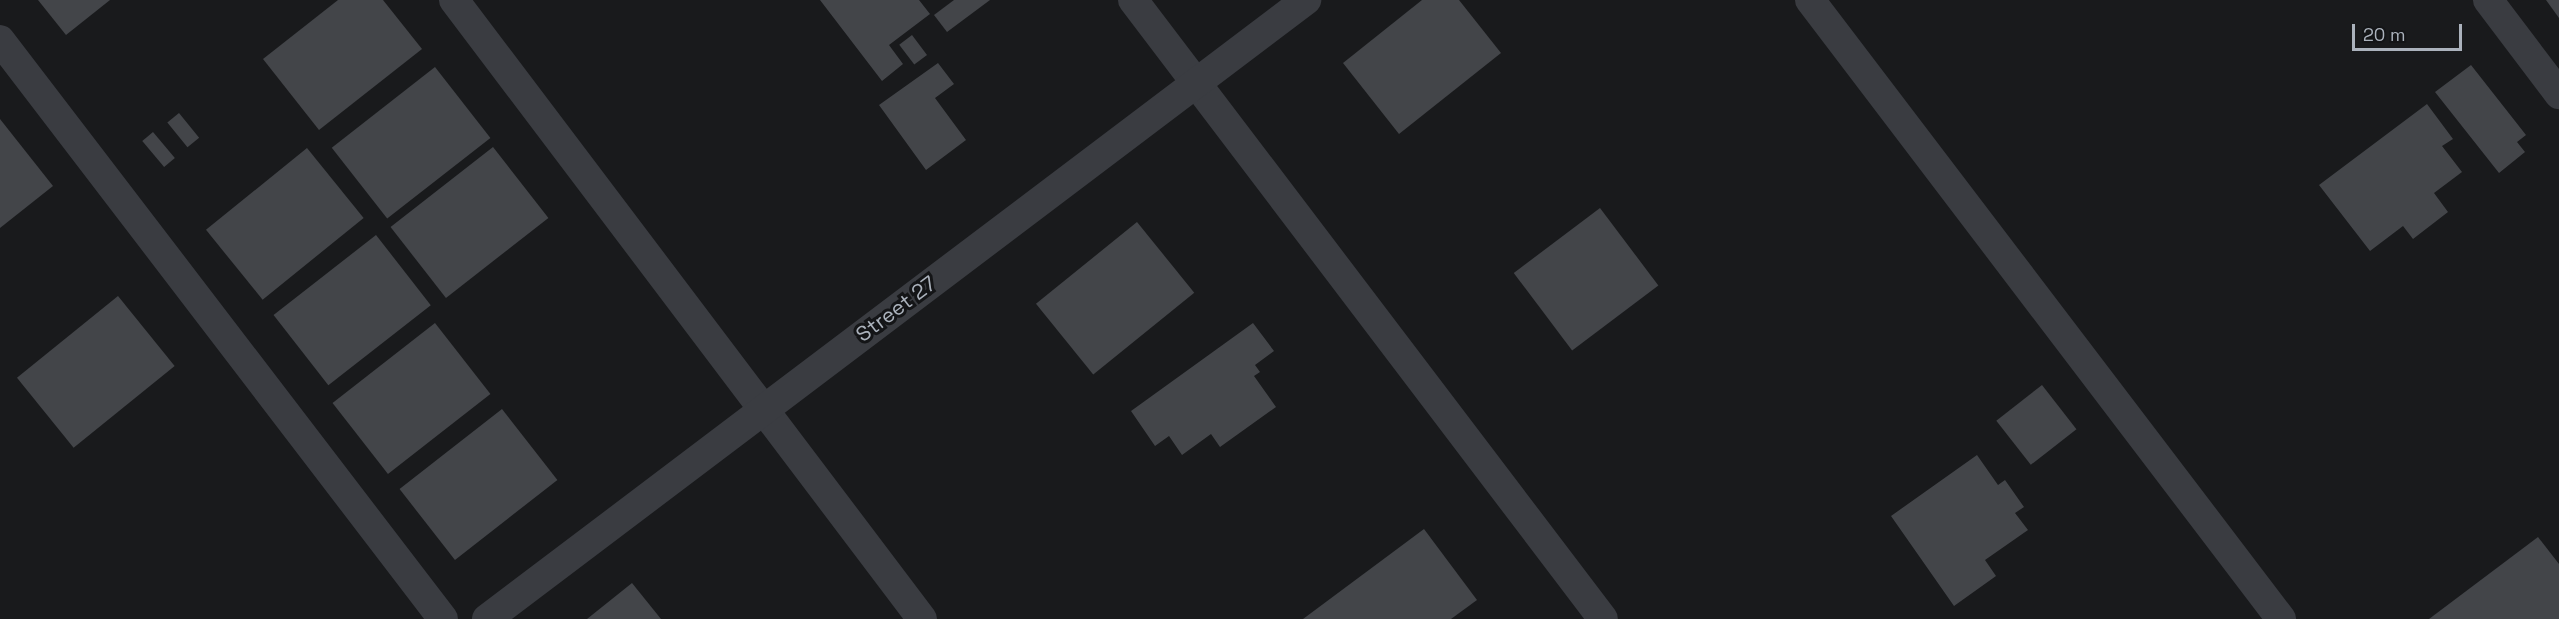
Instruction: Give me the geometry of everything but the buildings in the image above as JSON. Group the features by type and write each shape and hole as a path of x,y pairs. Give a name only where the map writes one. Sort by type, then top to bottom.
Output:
{"street":[{"path":"454,0 766,408 922,619"},
{"path":"1133,0 1603,619"},
{"name":"Street 27","path":"487,619 1306,0"},
{"path":"1810,0 2281,619"},
{"path":"2488,0 2559,94"},
{"path":"0,40 443,619"}]}
